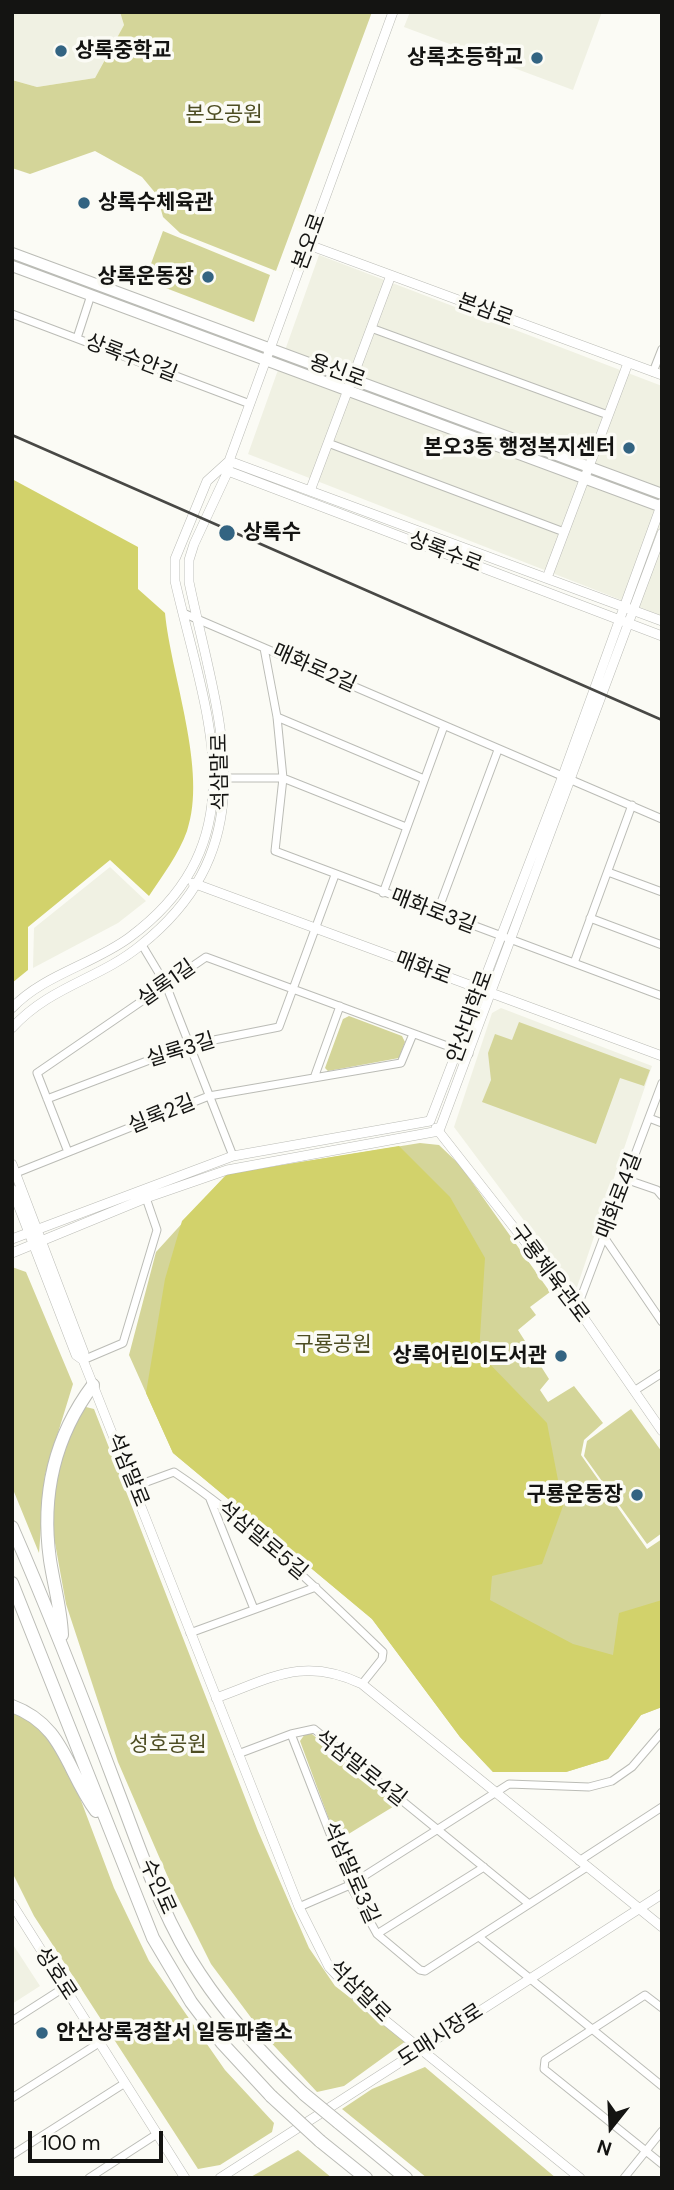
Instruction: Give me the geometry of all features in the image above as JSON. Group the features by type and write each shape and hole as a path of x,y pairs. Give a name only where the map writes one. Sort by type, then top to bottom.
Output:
{"highway":[{"path":"62,1643 61,1607 50,1561 48,1492 64,1431 93,1385"},
{"name":"수인로","path":"12,1527 62,1643 152,1878 200,1973 265,2057 304,2094 406,2178"},
{"name":"수인로","path":"12,1583 153,1938 191,2002 222,2043 271,2096 366,2178"},
{"path":"12,1706 37,1717 58,1741 79,1787 114,1843"}],"main road":[{"name":"용신로","path":"12,253 268,353 348,390 661,505"},
{"name":"용신로","path":"12,266 91,295 353,378 662,494"}],"street":[{"name":"본오로","path":"228,466 393,12"},
{"name":"본삼로","path":"309,245 657,374"},
{"path":"310,491 391,275"},
{"path":"77,338 91,295"},
{"name":"상록수안길","path":"12,314 250,404"},
{"path":"371,328 608,415"},
{"path":"657,374 662,349"},
{"path":"547,578 628,363"},
{"path":"328,443 564,531"},
{"name":"상록수로","path":"228,466 310,491 662,621"},
{"name":"상록수로","path":"228,466 662,636"},
{"name":"석삼말로","path":"12,1008 35,989 102,956 128,938 170,902 200,851 211,814 215,779 214,744 183,613 174,559 207,481 228,466"},
{"name":"석삼말로","path":"12,1027 30,1008 53,992 142,945 174,916 197,884 222,819 225,778 223,736 189,582 189,561 228,466"},
{"name":"안산대학로","path":"439,1131 486,992 510,941 628,608 661,505"},
{"name":"안산대학로","path":"628,608 662,533"},
{"name":"매화로2길","path":"183,613 662,819"},
{"name":"매화로3길","path":"264,648 277,717 283,778 275,852 662,996"},
{"path":"277,717 424,779"},
{"path":"383,893 444,726"},
{"path":"437,913 498,750"},
{"path":"225,778 283,778 406,827"},
{"name":"안산대학로","path":"486,992 500,937 566,779"},
{"path":"574,963 632,805"},
{"path":"608,872 662,892"},
{"path":"294,988 335,875"},
{"name":"매화로","path":"185,880 662,1056"},
{"path":"590,918 662,945"},
{"path":"142,945 166,985 233,1156"},
{"name":"실록1길","path":"68,1152 37,1073 206,957 464,1053"},
{"name":"실록3길","path":"47,1099 189,1045 279,1027 294,988"},
{"path":"314,1078 340,1006"},
{"name":"실록2길","path":"14,1168 68,1152 209,1096 401,1063 413,1034"},
{"name":"안산대학로","path":"430,1121 464,1053"},
{"name":"매화로4길","path":"577,1308 662,1083"},
{"path":"649,1118 662,1123"},
{"path":"12,1239 233,1156 430,1121"},
{"name":"구룡체육관로","path":"430,1121 577,1308 662,1432"},
{"path":"12,1253 146,1198 227,1170 439,1131"},
{"name":"석삼말로","path":"14,1168 38,1242 84,1353 83,1360 190,1633 299,1907 329,1967 360,2000 580,2178"},
{"path":"625,1179 657,1190 662,1196"},
{"name":"석삼말로","path":"12,1189 34,1231"},
{"path":"83,1360 123,1343 157,1230 146,1198"},
{"path":"604,1237 662,1322"},
{"path":"651,1306 662,1302"},
{"path":"634,1391 662,1373"},
{"name":"석삼말로5길","path":"133,1487 174,1472 208,1495 316,1587 383,1652 382,1659 362,1684"},
{"name":"석삼말로5길","path":"208,1495 254,1609"},
{"name":"석삼말로5길","path":"190,1633 316,1587"},
{"path":"216,1698 289,1671 314,1668 341,1674 362,1684 662,1927"},
{"name":"석삼말로4길","path":"238,1754 291,1734 314,1729 529,1904"},
{"name":"석삼말로3길","path":"291,1734 351,1885 377,1934 425,1971 529,1904 662,1807"},
{"path":"299,1907 351,1885 509,1784 589,1787 612,1781 632,1767 660,1737"},
{"path":"377,1934 484,1867"},
{"name":"도매시장로","path":"220,2178 662,1894"},
{"name":"성호로","path":"12,1904 185,2178"},
{"path":"479,1937 662,2086"},
{"path":"12,2021 65,1987"},
{"path":"662,2008 645,1995 545,2060 544,2069 662,2164"},
{"path":"12,2098 99,2043"},
{"path":"12,2155 125,2083"},
{"path":"624,2178 662,2131"},
{"path":"89,2178 157,2134"}],"shaded area":[{"name":"상록중학교","path":"12,12 120,12 124,25 95,78 37,87 12,80"},
{"name":"상록초등학교","path":"410,12 602,12 573,90 404,27"},
{"path":"319,255 662,386 662,616 248,454"},
{"path":"110,867 146,901 118,923 33,968 34,928"},
{"path":"501,1008 652,1066 576,1290 454,1127 492,1013"},
{"path":"12,1943 40,1986 12,2004"}],"green space":[{"name":"본오공원","path":"120,12 372,12 276,271 180,233 163,217 157,195 142,177 95,151 30,174 12,168 12,80 37,87 95,78 124,25"},
{"name":"상록운동장","path":"163,231 270,275 254,322 145,280"},
{"path":"12,479 138,547 138,589 165,613 191,752 193,780 192,807 184,840 149,896 110,860 28,927 28,970 12,983"},
{"path":"349,1016 402,1036 405,1042 399,1058 328,1071 325,1068 343,1019"},
{"path":"519,1022 650,1070 644,1086 620,1078 596,1144 482,1102 491,1080 488,1053 495,1034 512,1040"},
{"name":"구룡공원","path":"420,1143 439,1145 460,1165 550,1292 530,1307 536,1315 518,1330 549,1379 540,1390 548,1402 574,1386 603,1423 584,1440 581,1455 647,1549 662,1539 662,1707 641,1715 608,1759 566,1772 493,1772 460,1737 372,1619 173,1453 129,1355 156,1252 227,1174"},
{"name":"구룡공원","path":"399,1146 450,1197 485,1258 479,1353 547,1423 563,1506 542,1564 492,1576 490,1600 573,1644 613,1655 619,1613 662,1600 662,1707 641,1715 608,1759 566,1772 493,1772 460,1737 372,1619 173,1453 146,1393 165,1279 182,1221 227,1174"},
{"path":"12,1267 26,1272 73,1384 45,1475 39,1553 12,1487"},
{"name":"성호공원","path":"82,1406 94,1409 258,1831 309,1948 335,1986 406,2041 344,2086 317,2092 264,2035 211,1964 170,1882 118,1762 66,1604 51,1521 57,1463"},
{"name":"구룡운동장","path":"631,1409 662,1452 662,1533 647,1544 584,1456 587,1441"},
{"name":"성호공원","path":"12,1709 41,1724 77,1790 114,1888 149,1961 225,2070 274,2123 272,2132 220,2165 198,2169 34,1916 12,1872"},
{"path":"305,1734 312,1734 396,1805 337,1841 300,1741"},
{"path":"425,2067 556,2178 427,2178 342,2109 372,2089"},
{"path":"298,2150 332,2178 249,2178"}],"railway":[{"path":"12,435 662,720"}],"place":[{"name":"상록중학교","path":"61,51"},
{"name":"상록초등학교","path":"537,58"},
{"name":"상록수체육관","path":"84,203"},
{"name":"상록운동장","path":"208,277"},
{"name":"본오3동 행정복지센터","path":"629,448"},
{"name":"상록수","path":"227,533"},
{"name":"상록어린이도서관","path":"561,1356"},
{"name":"구룡운동장","path":"637,1495"},
{"name":"안산상록경찰서 일동파출소","path":"42,2033"}]}
